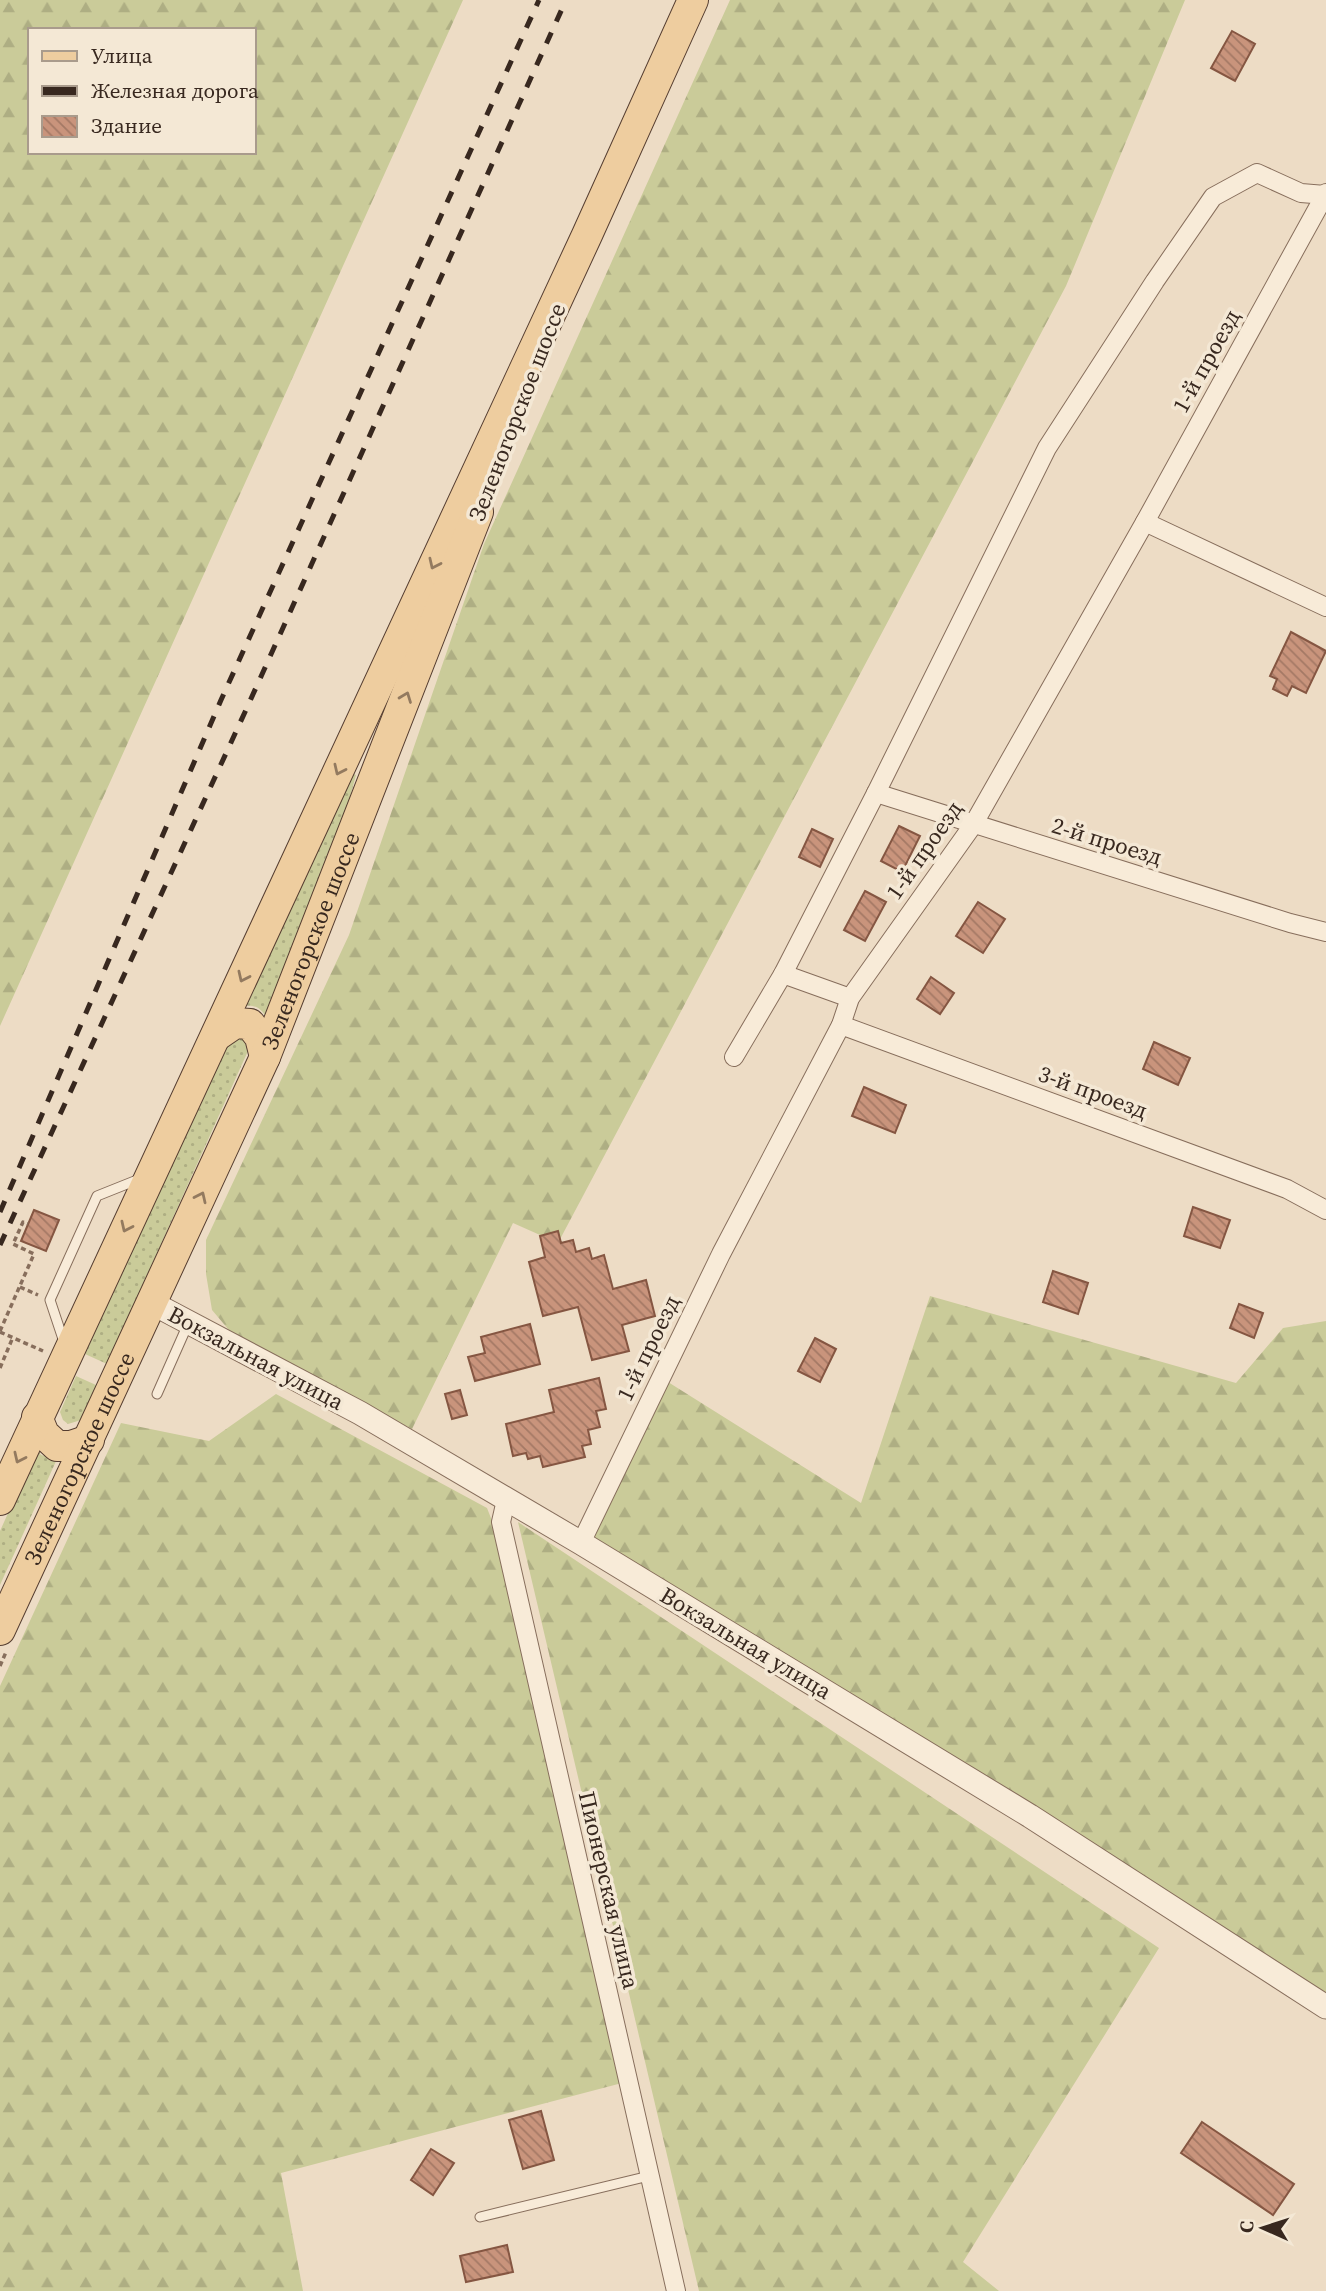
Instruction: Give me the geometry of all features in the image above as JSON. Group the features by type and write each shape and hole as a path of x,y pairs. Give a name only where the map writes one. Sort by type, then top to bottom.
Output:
{"main road":[{"name":"Зеленогорское шоссе","path":"0,1500 587,235 693,0"},
{"name":"Зеленогорское шоссе","path":"0,1630 265,1057 587,235"},
{"path":"216,1036 235,1023 250,1024 260,1037 265,1057"},
{"path":"37,1417 44,1434 57,1446 71,1446 89,1440"}],"street":[{"path":"734,1057 783,974 1047,448 1155,281 1213,197 1256,173 1301,193 1326,195"},
{"name":"1-й проезд","path":"581,1543 721,1254 841,1025 850,998 973,825 1326,195"},
{"path":"1145,522 1326,607"},
{"name":"2-й проезд","path":"876,793 1326,932"},
{"path":"783,974 850,998"},
{"name":"3-й проезд","path":"841,1025 1287,1189 1326,1210"},
{"name":"Вокзальная улица","path":"152,1303 360,1413 581,1543 1030,1815 1326,2007"},
{"name":"Пионерская улица","path":"506,1500 501,1522 676,2291"}],"lane":[{"path":"65,1356 50,1300 97,1196 150,1175"},
{"path":"157,1394 188,1324"},
{"path":"480,2217 649,2176"}],"path":[{"path":"28,1224 23,1222 13,1244 34,1254 0,1331 65,1356"},
{"path":"19,1287 50,1300"},
{"path":"0,1368 13,1337"}],"green space":[{"path":"0,0 463,0 0,1026"},
{"path":"730,0 1185,0 1066,286 558,1243 513,1223 412,1429 234,1336 212,1310 206,1274 206,1240 349,935 484,544"},
{"path":"350,773 356,775 337,845 265,1015 255,1007 242,1006"},
{"path":"241,1037 248,1042 248,1051 107,1364 85,1354 227,1044 234,1038"},
{"path":"930,1296 1236,1383 1283,1328 1326,1321 1326,2000 594,1537 668,1382 861,1503"},
{"path":"76,1376 96,1385 81,1420 68,1424 60,1412"},
{"path":"276,1394 487,1508 498,1536 622,2083 281,2173 303,2291 0,2291 0,1686 121,1423 209,1441"},
{"path":"37,1449 41,1455 57,1459 0,1585 0,1531"},
{"path":"518,1522 1159,1948 963,2262 999,2291 699,2291"}],"building":[{"path":"1232,31 1255,44 1235,81 1211,68"},
{"path":"1291,632 1326,651 1306,693 1292,686 1287,696 1273,689 1277,679 1270,676"},
{"path":"899,826 920,836 902,872 881,861"},
{"path":"812,829 833,839 820,867 799,857"},
{"path":"865,891 886,902 865,941 844,930"},
{"path":"978,902 1005,919 983,953 956,936"},
{"path":"931,977 954,993 940,1014 917,999"},
{"path":"1154,1042 1190,1058 1178,1085 1143,1069"},
{"path":"864,1087 906,1105 895,1133 852,1116"},
{"path":"1193,1207 1230,1220 1220,1248 1184,1236"},
{"path":"34,1210 59,1220 46,1251 21,1241"},
{"path":"558,1231 561,1243 573,1240 576,1252 589,1248 592,1259 604,1255 613,1289 646,1280 655,1316 622,1325 629,1351 592,1360 578,1307 543,1316 529,1262 545,1257 540,1236"},
{"path":"1053,1271 1088,1283 1078,1314 1043,1302"},
{"path":"1239,1304 1263,1313 1254,1338 1230,1328"},
{"path":"530,1324 540,1364 475,1381 468,1357 485,1353 481,1337"},
{"path":"815,1338 836,1349 820,1382 798,1371"},
{"path":"599,1378 606,1409 596,1411 600,1427 588,1430 591,1444 582,1446 585,1457 543,1467 540,1456 528,1459 526,1453 513,1456 506,1424 554,1412 549,1390"},
{"path":"460,1390 467,1415 452,1419 445,1394"},
{"path":"541,2111 554,2160 523,2169 509,2120"},
{"path":"1202,2122 1294,2184 1273,2215 1181,2153"},
{"path":"431,2149 454,2163 433,2195 411,2180"},
{"path":"507,2245 513,2272 466,2282 460,2256"}],"railway":[{"path":"0,1212 221,700 539,0"},
{"path":"0,1245 245,712 566,0"}]}
